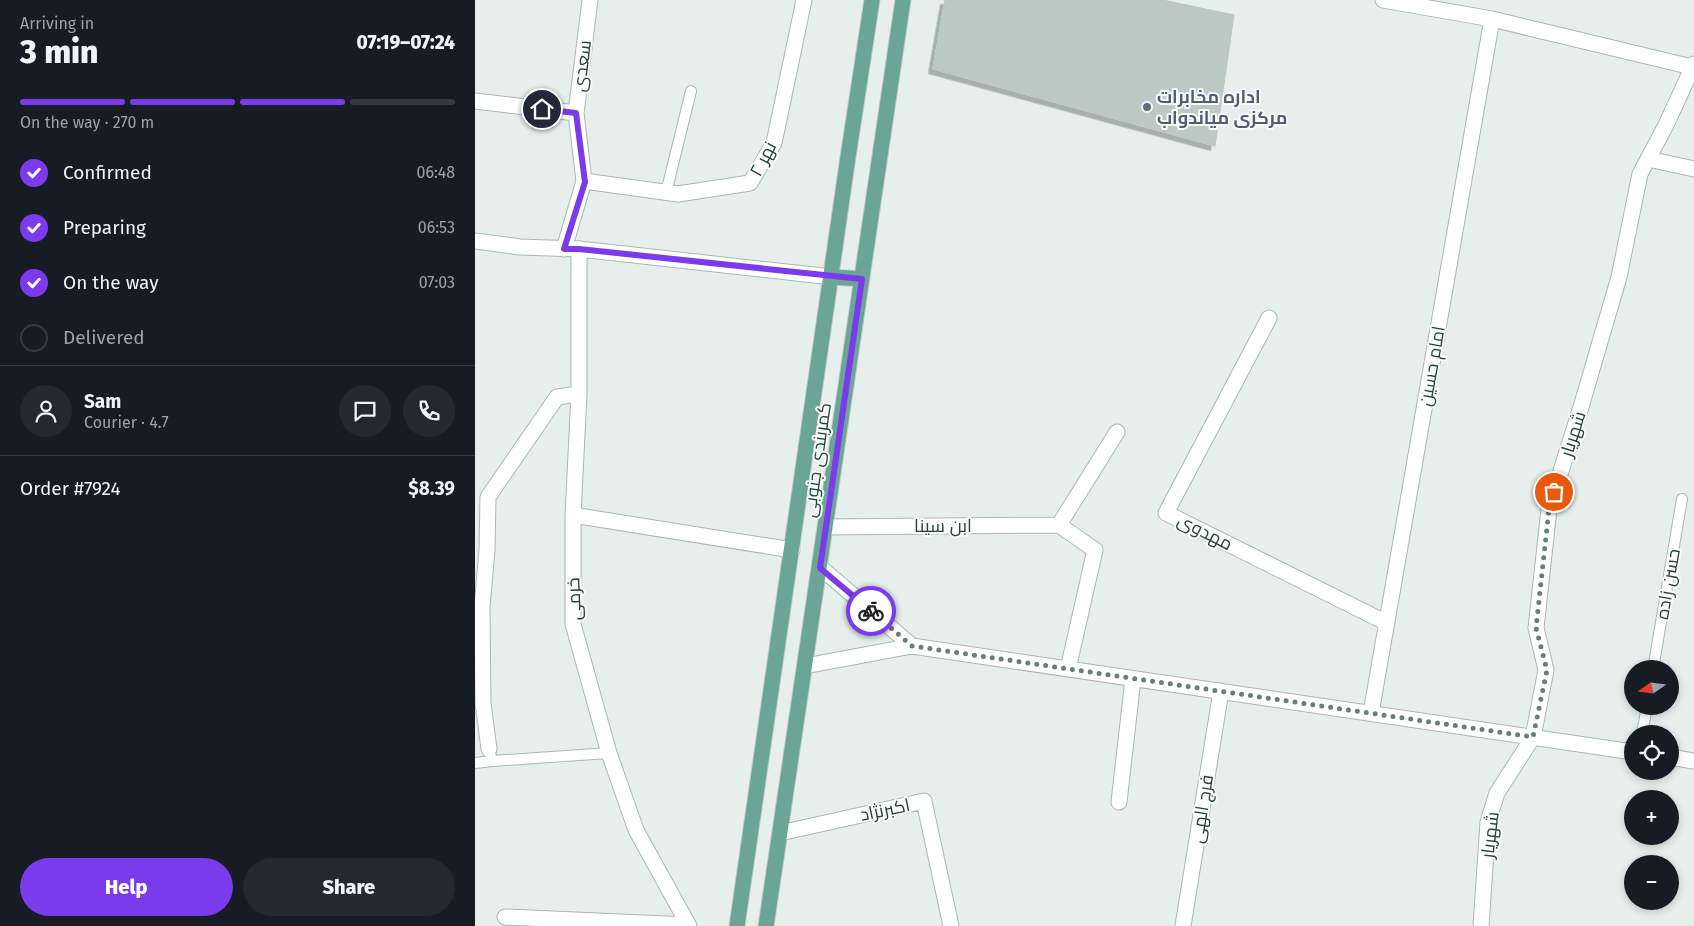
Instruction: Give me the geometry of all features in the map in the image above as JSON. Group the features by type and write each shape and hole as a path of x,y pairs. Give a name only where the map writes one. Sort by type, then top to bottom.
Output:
{"main road":[{"name":"کمربندی جنوبی","path":"737,926 872,0"},
{"name":"کمربندی جنوبی","path":"767,926 903,0"},
{"path":"832,277 862,279"}],"street":[{"name":"سعدی","path":"571,249 585,182 576,113 590,0"},
{"name":"نهر ۲","path":"585,182 678,194 750,183 774,143 804,0"},
{"path":"1383,0 1492,19 1693,66"},
{"name":"امام حسین","path":"1371,713 1492,19"},
{"name":"شهریار","path":"1481,926 1488,822 1497,793 1533,737 1547,670 1536,628 1549,509 1619,277 1640,174 1666,125 1693,66"},
{"path":"475,101 576,113"},
{"path":"1648,159 1694,169"},
{"path":"475,241 519,247 571,249 832,277"},
{"name":"خرمی","path":"571,249 579,394 573,515 573,624 609,753 636,830 689,925"},
{"name":"مهدوی","path":"1269,318 1166,513 1387,623"},
{"path":"491,755 479,703 479,607 487,550 481,497 557,397 579,394"},
{"path":"1068,669 1095,550 1059,525 1117,432"},
{"path":"573,515 792,550"},
{"name":"ابن سینا","path":"826,527 1059,525"},
{"path":"820,568 912,646"},
{"path":"805,666 912,646 1624,751"},
{"path":"1119,802 1133,679"},
{"name":"فرج الهی","path":"1183,926 1221,692"},
{"path":"1679,758 1694,761"},
{"name":"اکبرنژاد","path":"780,833 925,801 951,926"},
{"path":"505,917 689,925"}],"lane":[{"path":"666,192 691,91"},
{"name":"حسن زاده","path":"1655,660 1682,499"},
{"path":"475,762 491,755 609,753"}],"building":[{"name":"اداره مخابرات مرکزی میاندواب","path":"945,0 1163,0 1234,15 1215,146 933,69"}],"way so far":[{"path":"871,611 912,646 1533,737 1547,670 1536,628 1549,509 1554,492"}],"place":[{"name":"اداره مخابرات مرکزی میاندواب","path":"1147,107"}],"route":[{"path":"542,109 576,113 585,182 564,249 579,249 862,279 820,568 871,611"}]}
